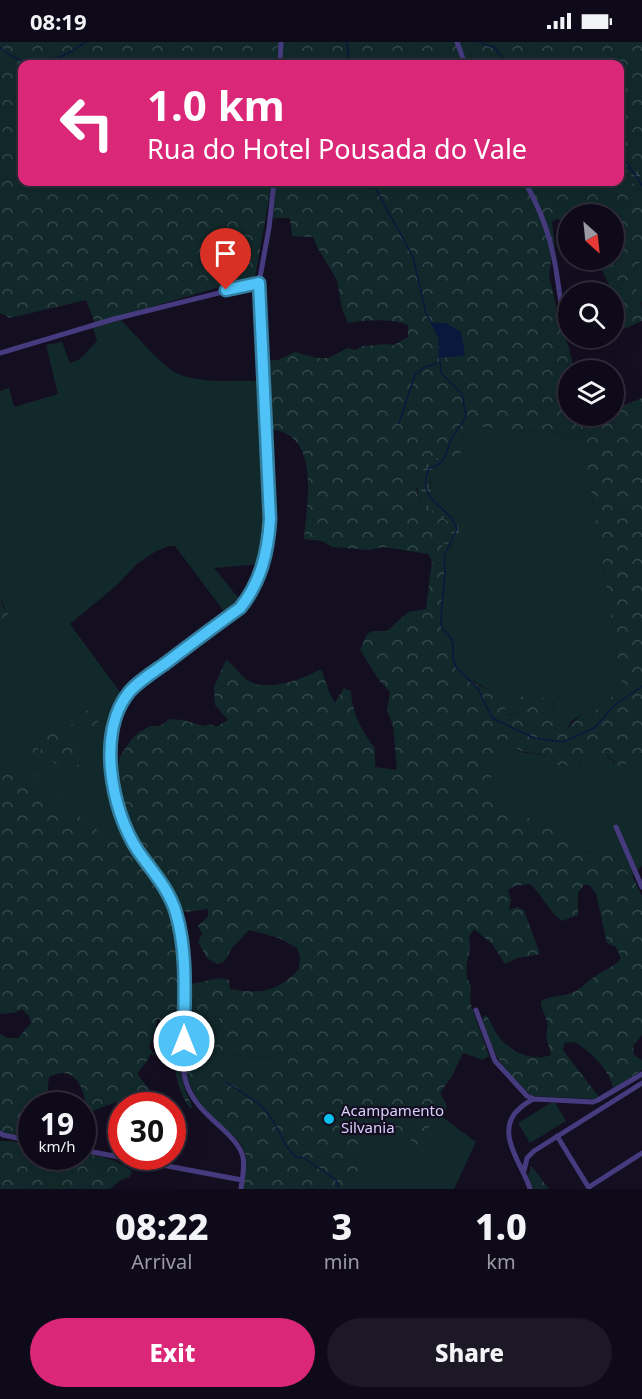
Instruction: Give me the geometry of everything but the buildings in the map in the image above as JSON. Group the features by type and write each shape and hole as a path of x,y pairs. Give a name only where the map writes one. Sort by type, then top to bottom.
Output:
{"street":[{"path":"280,60 281,42"},
{"path":"457,42 464,60"},
{"path":"241,1189 243,1158 240,1150 198,1106 185,1082 183,1065 184,962 180,932 175,910 166,890 137,850 122,816 116,795 110,751 112,731 117,716 131,690 240,608 249,597 266,557 270,519 259,283 274,186"},
{"path":"527,186 546,223 559,282"},
{"path":"0,353 124,316 259,283"},
{"path":"616,827 642,887"},
{"path":"476,1010 495,1061 527,1096 534,1099"},
{"path":"530,1189 524,1171 509,1142 512,1117 518,1110 525,1103 543,1098 593,1102 603,1099 642,1074"},
{"path":"524,1171 530,1154 642,1083"},
{"path":"0,1133 18,1138"},
{"path":"557,1136 589,1188 642,1153"},
{"path":"96,1153 242,1180"}],"green space":[{"path":"0,42 281,42 279,60 18,60 18,186 271,186 255,277 95,323 86,300 10,318 0,313"},
{"path":"283,42 642,42 642,178 624,152 624,60 283,60"},
{"path":"624,152 642,178 642,192 635,186 626,169"},
{"path":"624,167 635,186 642,192 642,261 632,268 632,273 641,301 642,321 624,329 624,282 608,282 602,270 624,270 624,204 558,204 558,220 552,222 555,247 549,276 556,304 558,348 569,348 572,360 558,360 558,426 624,426 624,405 642,398 642,768 629,762 620,767 606,754 584,757 578,764 570,766 551,765 548,756 520,751 513,745 494,758 494,773 486,785 500,801 520,814 542,823 563,827 585,852 608,849 621,868 632,875 642,896 642,1035 633,1046 634,1055 642,1060 642,1070 613,1089 608,1075 593,1056 575,1042 564,1043 563,1050 599,1097 595,1099 532,1096 515,1081 500,1061 488,1039 483,1017 485,1015 498,1036 515,1051 536,1057 551,1055 546,1036 548,1024 541,1001 574,992 621,958 616,947 607,943 596,893 589,885 584,885 578,893 578,915 562,921 530,884 515,886 508,890 511,901 509,910 517,907 524,910 540,954 517,958 505,964 493,945 474,929 469,937 470,949 466,973 471,985 470,1002 489,1056 483,1060 463,1053 452,1076 440,1093 447,1106 442,1119 429,1125 425,1151 397,1130 381,1132 371,1137 363,1151 361,1169 353,1189 243,1189 246,1168 245,1151 199,1101 194,1094 186,1069 273,1063 285,1076 288,1058 207,1054 218,1027 220,1012 210,1021 196,1055 186,1054 187,985 219,978 229,980 230,989 268,990 283,983 299,969 300,957 297,948 279,938 249,930 232,948 224,962 217,964 207,958 198,942 202,934 198,926 208,916 208,909 187,912 177,907 163,880 137,842 126,817 118,769 119,758 131,740 139,732 151,726 160,726 170,719 203,726 211,724 216,727 228,720 215,705 214,687 226,660 247,680 268,685 287,683 321,669 335,703 344,688 351,691 358,721 375,748 375,767 397,770 393,726 387,710 390,692 379,680 360,650 367,634 373,631 387,631 408,612 426,609 432,561 428,554 383,547 369,550 332,547 322,541 304,539 308,497 306,466 303,452 296,441 283,432 267,429 267,361 278,360 295,352 317,358 328,358 348,348 355,350 363,346 394,345 408,337 408,325 386,320 348,323 342,309 337,280 313,237 292,236 290,218 273,218 276,186 624,186","holes":["432,323 465,355 439,358 439,337","467,427 572,435 583,440 623,691 602,702 588,721 582,714 565,731 555,731 557,714 550,701 532,691 530,695 523,695 517,701 518,712 510,715 506,713 502,696 464,675 455,664 450,638 442,629 444,559 440,556 444,543 453,530 450,522 432,511 422,510 416,489 437,457 441,463 451,462 458,458 462,435"]},
{"path":"642,261 642,303 634,286 632,268"},
{"path":"121,320 155,356 176,373 206,380 260,381 267,527 266,545 261,564 214,568 241,601 226,614 175,546 168,546 137,564 116,586 70,624 123,696 108,736 107,760 114,799 125,834 105,841 0,789 0,628 12,627 0,596 0,391 9,388 14,407 58,394 46,345 62,342 70,363 80,359 97,341 93,327"},
{"path":"467,427 572,435 583,440 623,691 602,702 588,721 582,714 572,721 565,731 555,731 557,714 553,703 530,695 518,711 506,714 499,697 463,674 457,667 454,662 451,639 442,629 444,559 448,561 459,528 451,512 433,497 430,471 441,463 450,463 461,451 462,438"},
{"path":"437,457 441,463 430,471 431,492 438,502 456,516 460,526 449,561 436,555 453,530 452,527 446,520 433,516 432,511 422,510 418,495 418,483 423,471 431,458"},
{"path":"0,596 3,607 14,622 12,627 0,628"},
{"path":"116,695 107,709 107,714 96,723 96,729 88,733 81,729 74,736 79,749 86,755 81,761 73,755 72,757 83,769 76,775 64,765 50,760 43,772 32,778 28,786 42,794 58,793 60,797 52,810 66,816 77,811 82,821 90,820 91,825 102,834 108,833 115,827 113,806 121,816 134,852 147,865 165,893 177,926 181,950 183,1000 181,1073 186,1092 181,1092 168,1038 157,1019 149,1047 160,1057 150,1054 137,1074 150,1092 108,1092 108,1105 96,1110 96,1092 83,1092 71,1075 58,1074 49,1077 47,1092 18,1092 18,1137 4,1134 0,1129 0,1034 7,1038 18,1038 31,1023 29,1016 22,1009 14,1013 0,1014 0,768 23,774 30,763 29,760 34,755 32,750 34,747 38,748 38,753 45,745 47,736 43,733 44,728 55,727 62,734 80,716 108,697"},
{"path":"513,744 520,752 548,756 551,765 568,766 581,763 583,757 606,754 614,763 629,761 642,768 642,866 632,875 621,868 608,849 585,852 563,827 531,819 500,801 486,785 494,758"},
{"name":"Acampamento Silvania","path":"221,1011 218,1027 207,1054 368,1062 476,1142 454,1189 243,1189 246,1157 243,1148 237,1137 223,1127 188,1081 186,1054 196,1054 210,1021"},
{"path":"186,1092 193,1108 190,1108 186,1102"},
{"path":"554,1101 566,1121 530,1143 518,1123"},
{"path":"0,1141 18,1143 18,1170 96,1170 96,1156 108,1159 108,1170 132,1171 130,1177 121,1180 110,1189 0,1189"},
{"path":"531,1167 549,1189 532,1189 528,1176"}],"water":[{"path":"431,323 446,323 461,332 465,355 439,358 439,337"}],"waterway":[{"path":"50,60 65,55 86,42"},
{"path":"347,42 349,60"},
{"path":"479,42 495,48 504,60"},
{"path":"0,47 21,60"},
{"path":"624,159 642,185"},
{"path":"374,186 413,257 426,313 439,337 439,345"},
{"path":"439,350 441,373 462,394 466,416 451,440 445,457 440,463 429,468 426,480 426,489 430,497 448,514 457,529 444,556 445,573 441,618 442,629 453,643 453,658 456,667 478,689 492,718 534,738 563,742 594,728 616,704 642,686"},
{"path":"399,423 415,375 423,368 438,363"},
{"path":"226,1082 262,1106 287,1147 296,1157 304,1158 336,1180 339,1189"}],"place":[{"name":"Acampamento Silvania","path":"329,1119"}],"route":[{"path":"184,1041 183,944 175,910 166,890 137,850 122,816 116,795 110,751 112,731 117,716 131,690 240,608 249,597 266,557 270,519 259,283 226,290"}]}
